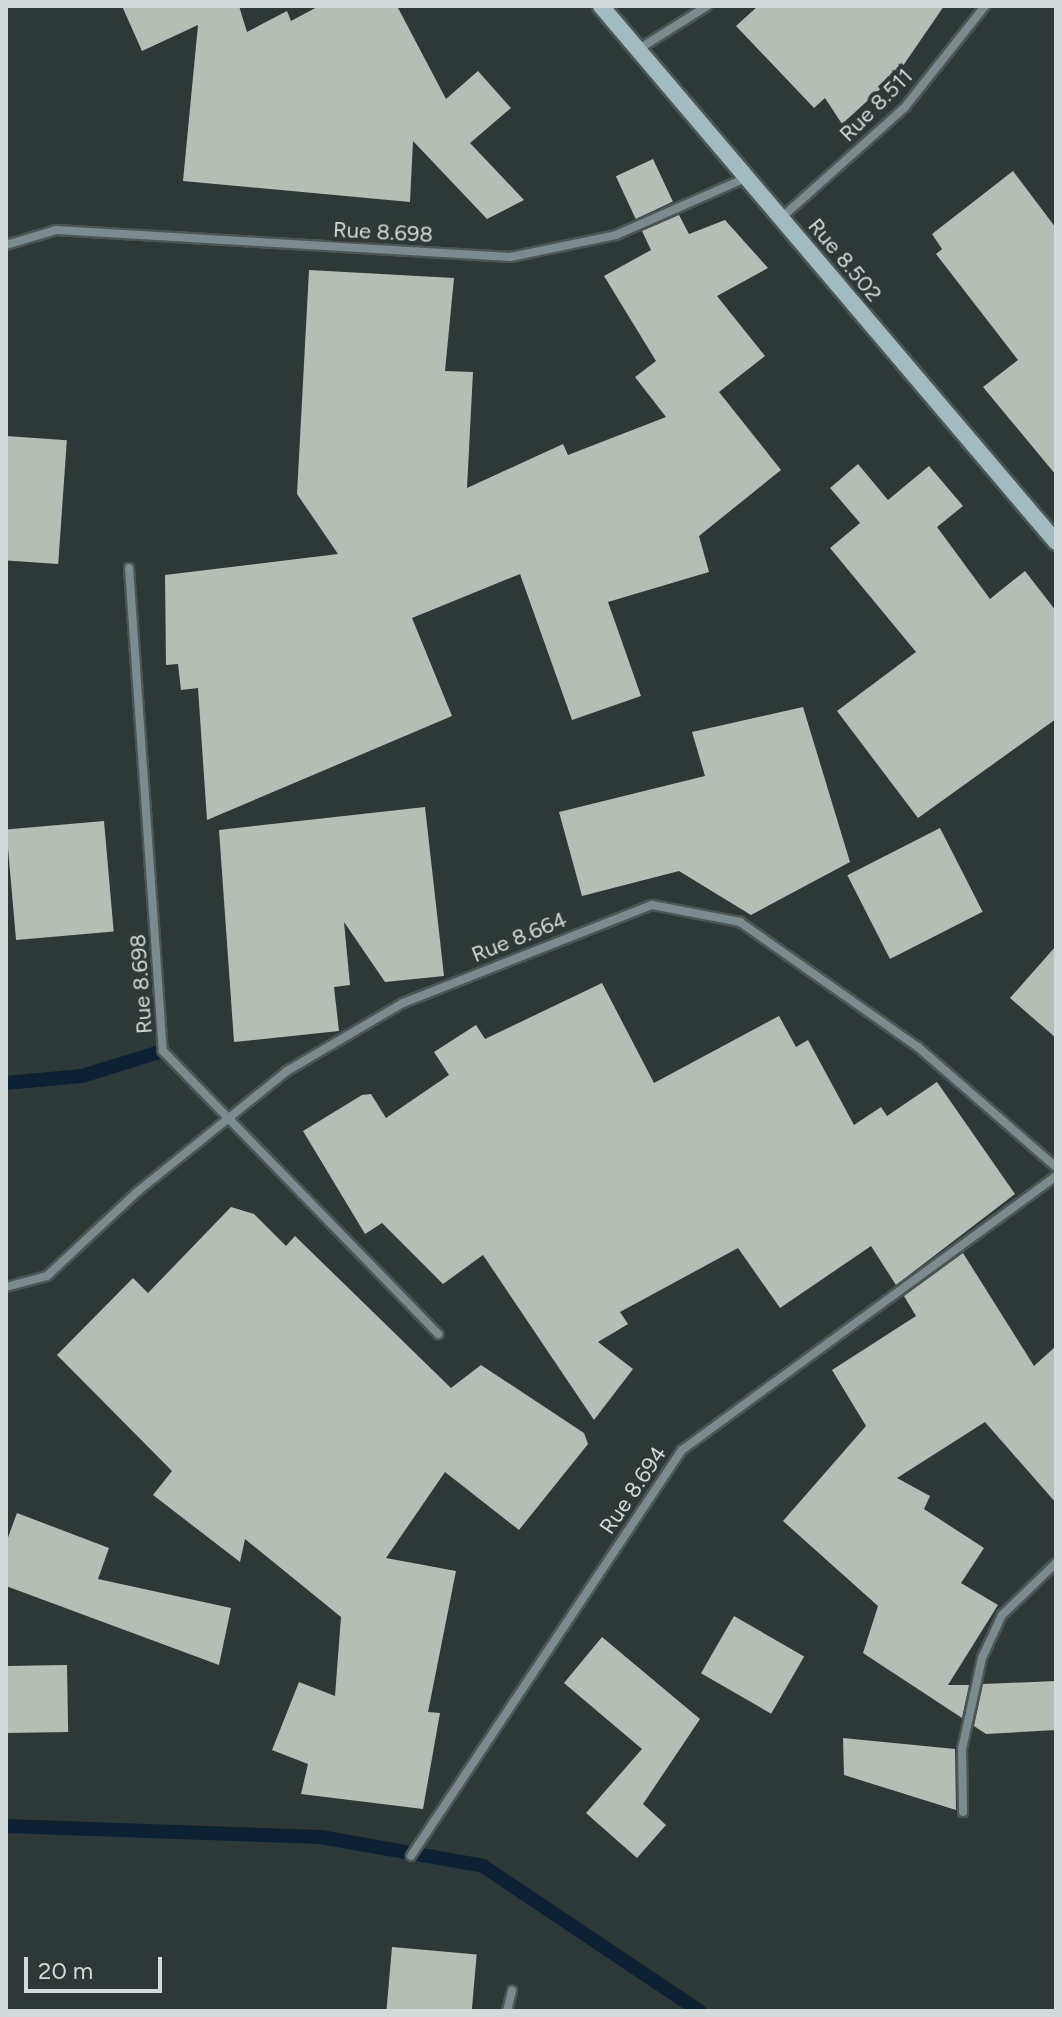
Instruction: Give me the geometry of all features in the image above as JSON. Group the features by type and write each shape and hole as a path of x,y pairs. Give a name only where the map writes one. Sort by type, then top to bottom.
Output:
{"main road":[{"name":"Rue 8.502","path":"601,6 1056,542"}],"street":[{"path":"638,50 707,6"},
{"name":"Rue 8.511","path":"781,218 905,107 985,6"},
{"name":"Rue 8.698","path":"6,245 56,230 510,257 616,235 747,178"},
{"name":"Rue 8.698","path":"129,568 163,1051 438,1334"},
{"name":"Rue 8.664","path":"6,1287 47,1276 287,1071 403,1003 652,905 683,907 753,931 918,1047 1056,1167"},
{"name":"Rue 8.694","path":"411,1856 682,1450 1056,1176"},
{"path":"963,1812 962,1749 972,1696 1002,1615 1056,1563"},
{"path":"507,2011 512,1991"}],"building":[{"path":"122,6 239,6 247,32 287,11 291,21 319,6 397,6 446,99 478,71 511,108 470,143 524,200 487,219 413,141 410,202 183,181 198,25 142,51"},
{"path":"758,6 944,6 898,73 842,124 825,98 814,108 736,26"},
{"path":"653,159 673,202 636,219 616,176"},
{"path":"1013,171 1056,228 1056,475 983,387 1018,360 936,254 942,249 932,234"},
{"path":"679,215 689,234 725,220 768,268 717,296 765,356 719,392 781,470 699,536 709,572 608,602 641,696 572,720 520,574 412,618 452,716 207,820 198,688 181,690 178,664 166,665 165,575 338,554 297,494 309,270 454,278 445,371 473,372 467,488 563,444 568,455 666,417 635,377 656,361 604,276 651,250 642,231"},
{"path":"6,436 67,440 58,564 6,560"},
{"path":"858,464 888,500 929,466 963,506 937,527 990,599 1025,571 1056,611 1056,719 918,818 837,711 916,652 830,548 860,523 830,488"},
{"path":"803,707 850,862 751,915 679,871 582,896 559,812 705,776 692,732"},
{"path":"425,807 444,976 385,982 344,922 350,985 334,987 339,1031 234,1042 219,830"},
{"path":"104,821 114,932 16,940 6,830"},
{"path":"940,828 983,912 890,959 847,875"},
{"path":"1056,946 1056,1038 1010,998"},
{"path":"602,983 654,1083 779,1016 796,1047 808,1040 854,1125 881,1107 887,1116 937,1082 1015,1194 896,1285 871,1246 780,1308 738,1248 620,1312 628,1324 598,1342 633,1369 594,1420 483,1255 443,1284 382,1223 365,1234 303,1131 362,1095 371,1094 386,1118 449,1075 434,1052 476,1025 485,1039"},
{"path":"231,1207 254,1214 286,1246 295,1236 451,1388 481,1365 584,1433 588,1444 519,1530 445,1472 386,1558 456,1571 428,1712 440,1713 423,1809 301,1794 308,1764 272,1750 299,1682 335,1696 341,1617 245,1539 240,1562 153,1495 172,1471 57,1355 133,1278 148,1293"},
{"path":"963,1253 1034,1366 1056,1346 1056,1503 985,1422 897,1478 930,1496 924,1509 984,1548 961,1583 998,1605 948,1685 969,1685 962,1718 863,1653 878,1606 783,1521 866,1426 832,1370 916,1316 904,1296"},
{"path":"17,1513 109,1548 98,1579 231,1608 219,1665 6,1586 6,1543"},
{"path":"734,1616 804,1656 771,1714 701,1673"},
{"path":"602,1637 700,1719 643,1804 666,1825 637,1858 586,1813 642,1749 564,1683"},
{"path":"67,1665 68,1732 7,1733 6,1666"},
{"path":"1056,1681 1056,1730 986,1734 974,1726 983,1684"},
{"path":"843,1738 955,1749 956,1810 844,1775"},
{"path":"392,1947 477,1954 472,2011 386,2011"}],"waterway":[{"path":"6,1083 82,1076 163,1051"},
{"path":"6,1826 321,1837 483,1866 700,2011"}]}
